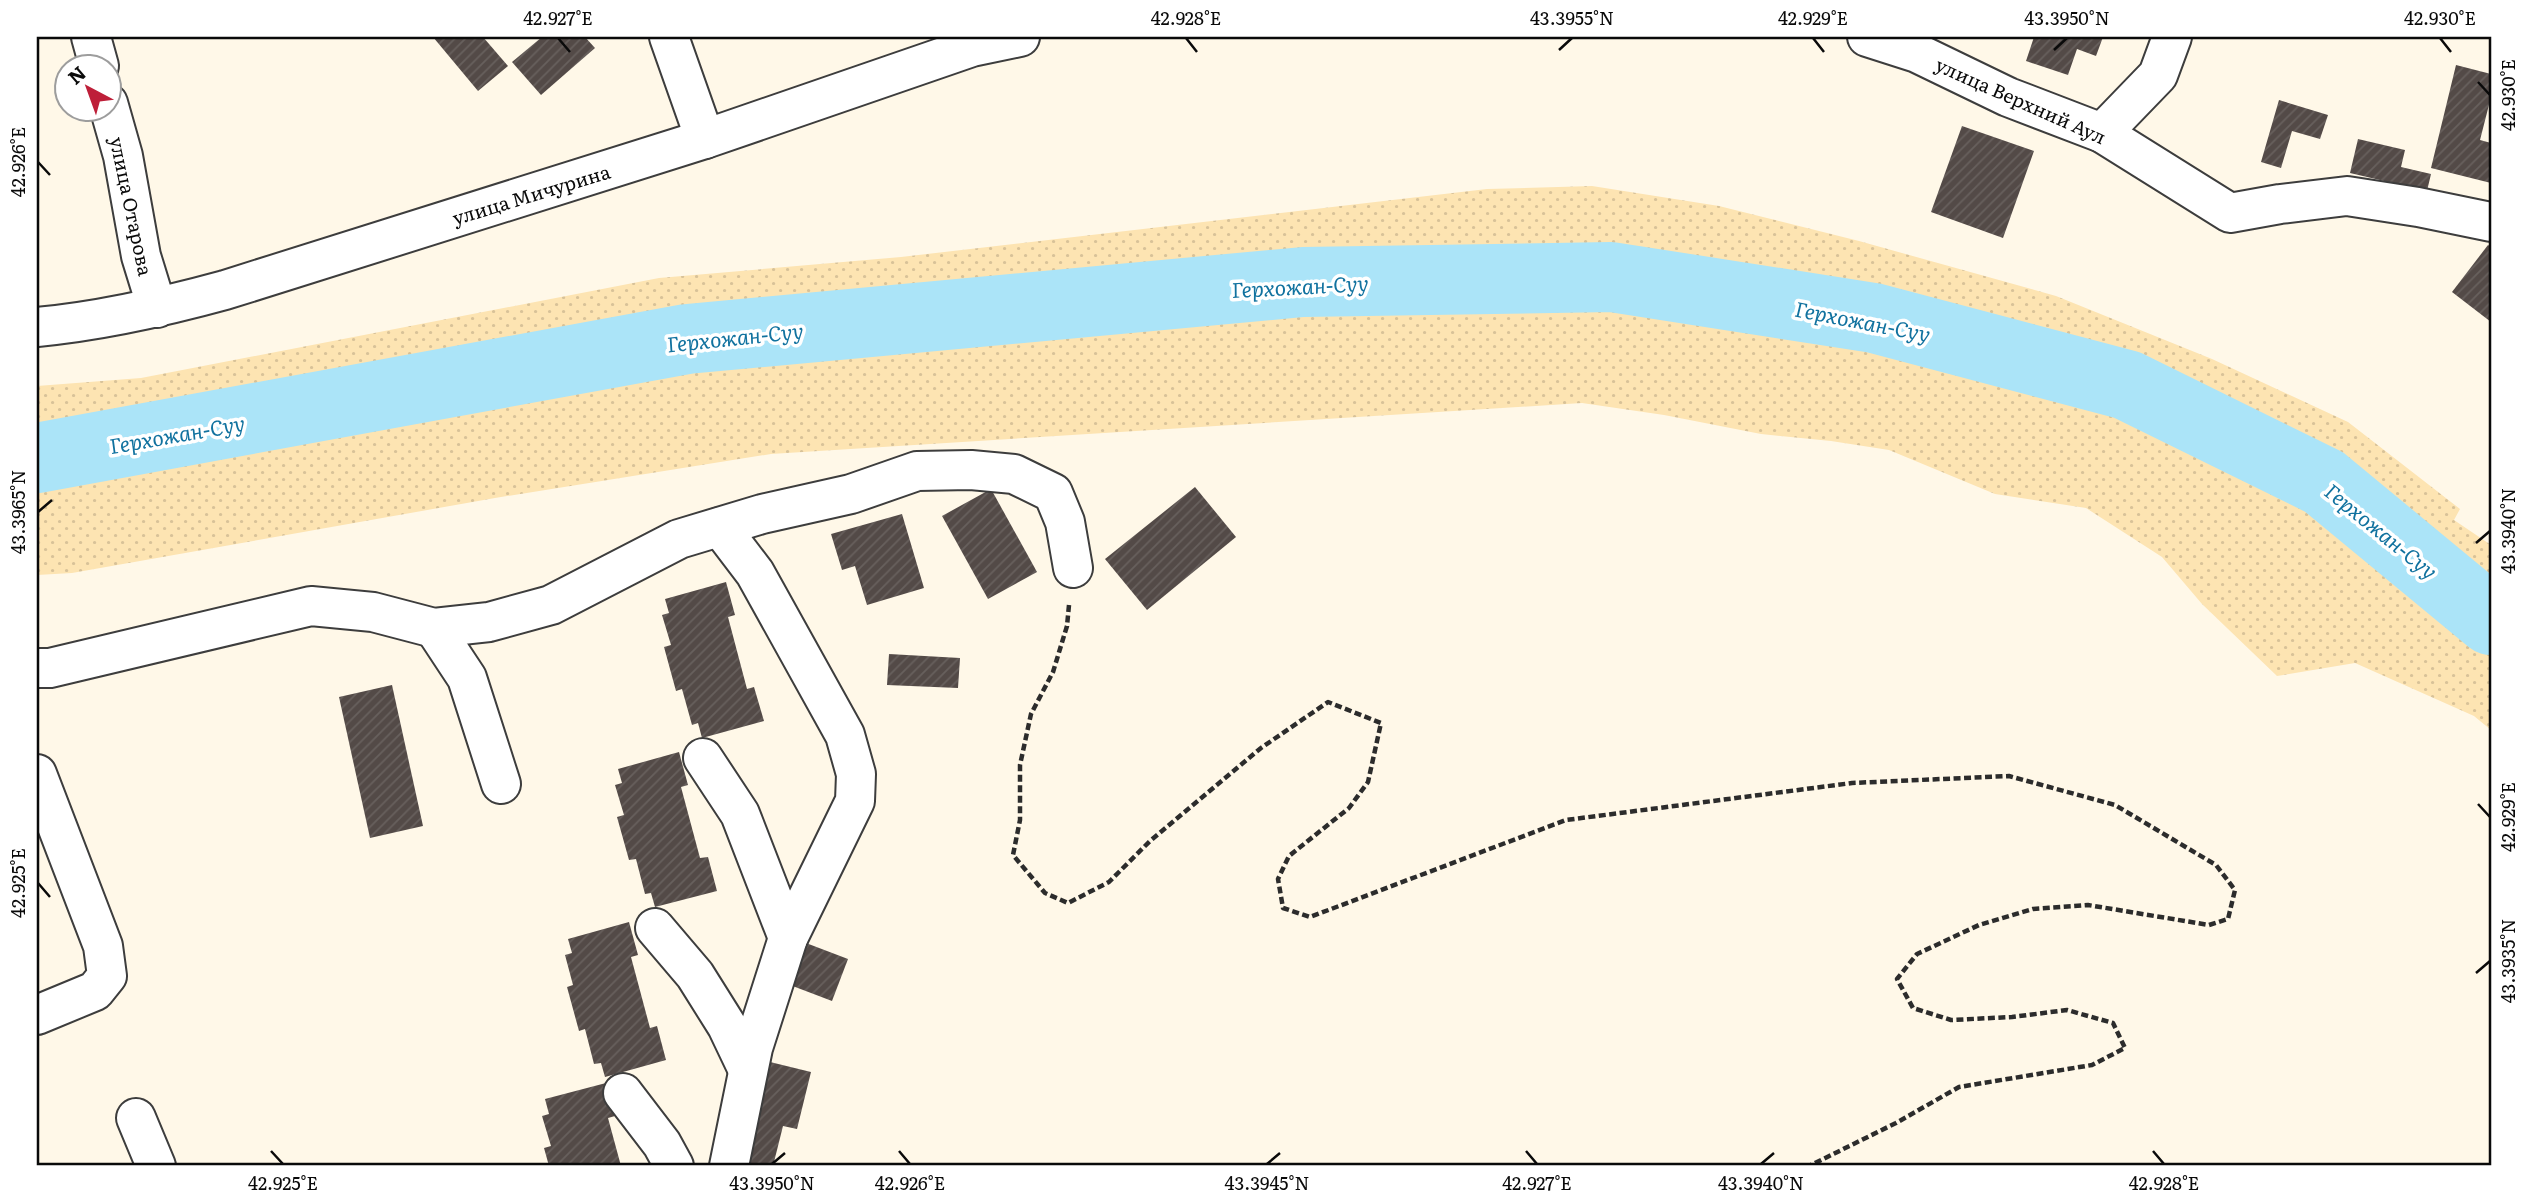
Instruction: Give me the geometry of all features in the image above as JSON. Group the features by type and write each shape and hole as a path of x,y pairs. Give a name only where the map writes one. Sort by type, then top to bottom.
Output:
{"street":[{"path":"669,37 705,139"},
{"name":"улица Мичурина","path":"37,327 78,323 157,308 250,282 705,139 972,47 1020,37"},
{"name":"улица Верхний Аул","path":"1867,37 1917,53 2008,97 2102,133 2230,213 2347,196 2418,206 2491,222"},
{"path":"2102,133 2158,75 2172,37"},
{"name":"улица Отарова","path":"113,122 123,156 141,256 157,308"},
{"path":"37,668 50,668 163,643 311,606 373,612 434,628 489,622 551,605 679,539 762,513 851,494 917,471 971,470 1014,474 1053,493 1065,522 1073,568"},
{"path":"720,527 755,573 839,723 856,774 855,801 788,938 748,1070 729,1166"},
{"path":"434,628 467,678 500,784"},
{"path":"703,758 740,814 788,938"},
{"path":"37,774 103,946 107,975 95,991 37,1015"},
{"path":"655,928 695,975 727,1026 748,1070"},
{"path":"623,1093 662,1144 674,1166"},
{"path":"136,1118 156,1166"}],"path":[{"path":"1073,568 1067,626 1053,672 1031,714 1020,765 1020,820 1013,855 1045,893 1068,903 1109,882 1150,841 1252,755 1328,702 1381,723 1368,782 1349,808 1289,856 1278,879 1283,908 1310,917 1566,820 1852,783 2009,776 2115,805 2217,865 2235,890 2228,919 2209,925 2088,905 2032,909 1979,925 1917,954 1897,979 1913,1008 1951,1020 2012,1017 2067,1010 2113,1023 2125,1048 2092,1065 1959,1087 1896,1123 1809,1166"}],"sand":[{"path":"1592,186 1719,206 1859,241 2056,296 2212,359 2348,422 2460,509 2454,520 2491,545 2491,730 2474,716 2355,663 2277,676 2202,604 2162,557 2086,508 1995,494 1889,450 1761,434 1664,415 1582,403 771,454 495,498 72,573 37,575 37,386 141,378 659,278 901,257 1487,189"}],"building":[{"path":"433,37 483,37 508,66 478,91"},
{"path":"542,37 585,37 595,48 541,95 512,62"},
{"path":"2034,37 2103,37 2096,56 2077,49 2068,75 2026,61"},
{"path":"2456,65 2491,74 2491,97 2480,140 2491,143 2491,183 2431,168"},
{"path":"2279,100 2328,115 2320,139 2292,131 2281,168 2261,162"},
{"path":"1962,126 2034,151 2003,238 1931,212"},
{"path":"2358,139 2405,150 2401,167 2431,174 2427,191 2350,173"},
{"path":"2488,245 2491,247 2491,322 2452,292"},
{"path":"1195,487 1236,537 1147,610 1105,559"},
{"path":"991,489 1037,572 988,599 942,516"},
{"path":"902,514 924,588 867,605 855,566 842,570 831,534"},
{"path":"726,582 735,615 728,617 747,689 754,687 764,721 702,738 698,723 692,725 682,689 676,691 664,647 671,645 662,615 669,613 665,599"},
{"path":"889,654 960,658 958,688 887,685"},
{"path":"392,685 423,826 370,838 339,697"},
{"path":"679,752 688,785 681,787 700,858 708,857 717,891 655,907 651,893 645,894 636,859 629,860 617,817 624,815 615,785 622,783 618,769"},
{"path":"629,922 638,955 631,957 650,1028 657,1026 666,1060 605,1077 601,1063 594,1064 585,1029 579,1031 567,987 573,985 565,955 572,953 568,939"},
{"path":"806,943 848,959 832,1001 790,985"},
{"path":"766,1061 811,1072 797,1129 783,1126 773,1166 747,1166"},
{"path":"606,1083 615,1116 608,1118 621,1166 549,1166 544,1148 551,1146 542,1116 549,1114 545,1099"}],"waterway":[{"name":"Герхожан-Суу","path":"37,458 687,339 1303,282 1611,277 1874,318 2127,385 2324,482 2491,620"}]}
